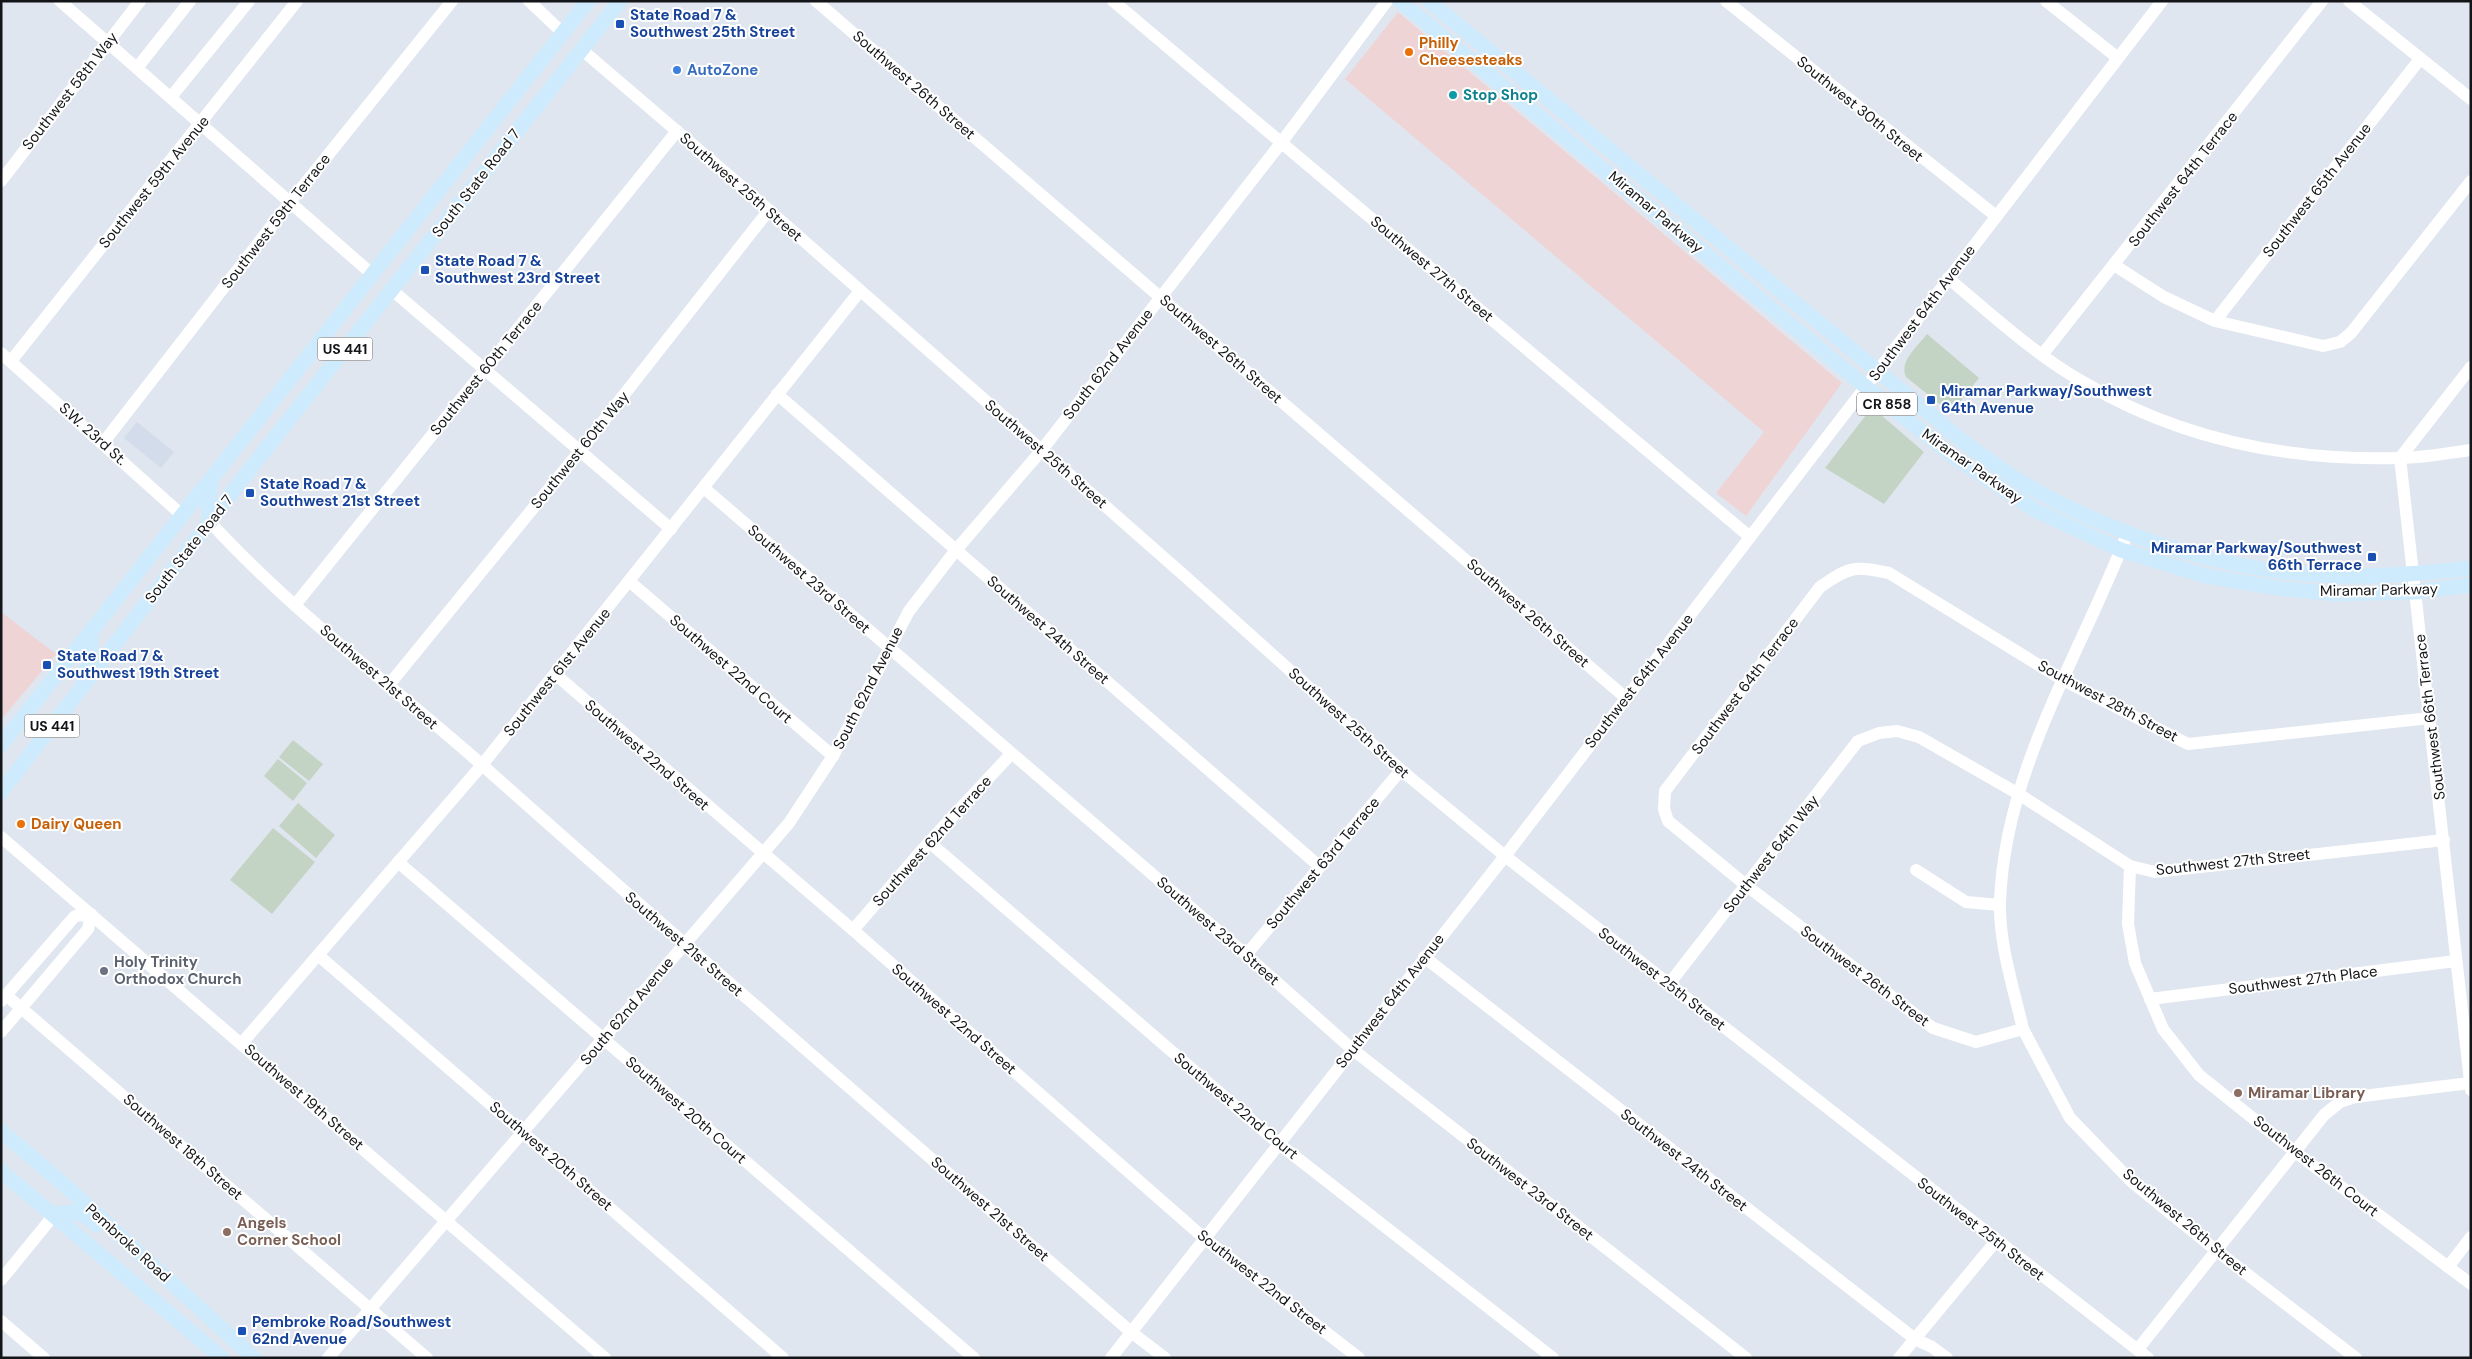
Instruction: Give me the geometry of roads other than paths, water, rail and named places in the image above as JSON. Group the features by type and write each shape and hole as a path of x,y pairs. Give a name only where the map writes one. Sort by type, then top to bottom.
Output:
{"main road":[{"name":"South State Road 7","path":"1,792 181,559 620,1"},
{"name":"Miramar Parkway","path":"1400,1 1954,457 1998,488 2035,510 2121,550 2206,576 2277,588 2336,594 2416,592 2471,585"},
{"name":"Miramar Parkway","path":"1430,1 1965,443 2007,473 2044,495 2127,534 2212,560 2282,572 2338,576 2414,574 2471,568"},
{"name":"South State Road 7","path":"1,746 587,3"},
{"path":"581,49 579,32 587,3"},
{"path":"559,78 567,50 563,33"},
{"path":"1646,204 1665,206 1692,227 1712,234"},
{"path":"210,522 208,505 211,480"},
{"path":"181,559 187,533 183,516"},
{"path":"81,688 91,652 91,632"},
{"name":"Pembroke Road","path":"1,1131 254,1358"},
{"name":"Pembroke Road","path":"1,1170 222,1358"},
{"path":"54,1215 66,1211 84,1214 162,1283 180,1290"}],"street":[{"path":"60,1 291,201 373,275"},
{"name":"Southwest 58th Way","path":"1,181 140,1"},
{"path":"137,68 190,1"},
{"path":"171,97 249,1"},
{"name":"Southwest 59th Avenue","path":"6,357 201,123 297,1"},
{"name":"Southwest 59th Terrace","path":"103,442 291,201 452,1"},
{"path":"529,1 563,33"},
{"name":"Southwest 26th Street","path":"816,1 1626,698"},
{"name":"Southwest 27th Street","path":"1113,1 1750,536"},
{"name":"South 62nd Avenue","path":"328,1358 369,1307 448,1220 683,944 789,823 833,756 888,646 909,611 956,550 1041,451 1281,143 1387,1"},
{"name":"Southwest 30th Street","path":"1726,1 1996,216"},
{"path":"2046,1 2118,58"},
{"name":"Southwest 64th Avenue","path":"1111,1358 1505,856 2162,1"},
{"name":"Southwest 64th Terrace","path":"2042,355 2322,1"},
{"path":"2349,1 2471,99"},
{"name":"Southwest 25th Street","path":"581,49 768,210 1187,578 1401,770 1505,856 2148,1358"},
{"name":"Southwest 65th Avenue","path":"2215,321 2420,59"},
{"name":"Southwest 60th Terrace","path":"295,605 677,131"},
{"path":"2114,265 2164,297 2215,321 2322,346 2340,342 2351,332 2471,181"},
{"name":"Southwest 60th Way","path":"388,686 579,452 768,210"},
{"path":"1948,278 2042,355 2083,382 2136,410 2210,438 2292,455 2400,458 2471,450"},
{"path":"392,290 671,529"},
{"name":"Southwest 61st Avenue","path":"242,1043 482,765 860,291"},
{"name":"S.W. 23rd St.","path":"6,357 103,442 183,516"},
{"path":"2400,458 2471,367"},
{"name":"Southwest 24th Street","path":"777,394 1319,866"},
{"name":"Southwest 66th Terrace","path":"2400,458 2470,1087"},
{"name":"Southwest 23rd Street","path":"704,488 1246,955 1352,1050 1746,1358"},
{"name":"Southwest 21st Street","path":"210,522 254,570 482,765 683,944 1131,1332 1165,1358"},
{"path":"2023,1029 2007,964 2000,905 2005,846 2017,793 2063,680 2127,534"},
{"name":"Southwest 28th Street","path":"1841,572 1860,567 1889,573 2063,680 2188,744 2430,718"},
{"name":"Southwest 64th Terrace","path":"1664,809 1665,791 1820,587 1841,572"},
{"name":"Southwest 22nd Court","path":"629,582 833,756"},
{"name":"Southwest 22nd Street","path":"555,674 853,930 1204,1238 1359,1358"},
{"name":"Southwest 27th Street","path":"1879,733 1898,731 1919,737 2017,793 2130,866 2155,872 2444,840"},
{"name":"Southwest 64th Way","path":"1669,984 1858,741 1879,733"},
{"name":"Southwest 62nd Terrace","path":"853,930 929,842 1012,754"},
{"name":"Southwest 63rd Terrace","path":"1246,955 1401,770"},
{"name":"Southwest 26th Street","path":"1664,809 1668,821 1746,886 1933,1028 1976,1042 2023,1029 2070,1118 2132,1182 2216,1251 2356,1358"},
{"name":"Southwest 19th Street","path":"1,837 151,968 242,1043 448,1220 605,1358"},
{"name":"Southwest 22nd Court","path":"929,842 1278,1143 1553,1358"},
{"name":"Southwest 20th Court","path":"398,862 974,1358"},
{"name":"Southwest 26th Court","path":"2130,866 2128,924 2135,963 2163,1029 2199,1075 2295,1152 2471,1284"},
{"path":"1916,870 1966,902 2000,905"},
{"path":"1,1032 88,929 91,914 74,916 4,998"},
{"name":"Southwest 20th Street","path":"318,955 783,1358"},
{"name":"Southwest 24th Street","path":"1424,958 1915,1339 1932,1347 1947,1358"},
{"name":"Southwest 27th Place","path":"2150,1000 2456,961"},
{"name":"Southwest 18th Street","path":"4,998 22,1007 427,1358"},
{"path":"2138,1349 2324,1115 2340,1102 2355,1097 2470,1087"},
{"path":"1,1280 54,1215"},
{"path":"2448,1267 2471,1237"},
{"path":"1899,1358 1996,1240"},
{"path":"1,1321 44,1358"}],"place":[{"name":"State Road 7 & Southwest 25th Street","path":"620,24"},
{"name":"Philly Cheesesteaks","path":"1409,52"},
{"name":"AutoZone","path":"677,70"},
{"name":"Stop Shop","path":"1453,95"},
{"name":"State Road 7 & Southwest 23rd Street","path":"425,270"},
{"name":"Miramar Parkway/Southwest 64th Avenue","path":"1931,400"},
{"name":"State Road 7 & Southwest 21st Street","path":"250,493"},
{"name":"Miramar Parkway/Southwest 66th Terrace","path":"2372,557"},
{"name":"State Road 7 & Southwest 19th Street","path":"47,665"},
{"name":"Dairy Queen","path":"21,824"},
{"name":"Holy Trinity Orthodox Church","path":"104,971"},
{"name":"Miramar Library","path":"2238,1093"},
{"name":"Angels Corner School","path":"227,1232"},
{"name":"Pembroke Road/Southwest 62nd Avenue","path":"242,1331"}]}
